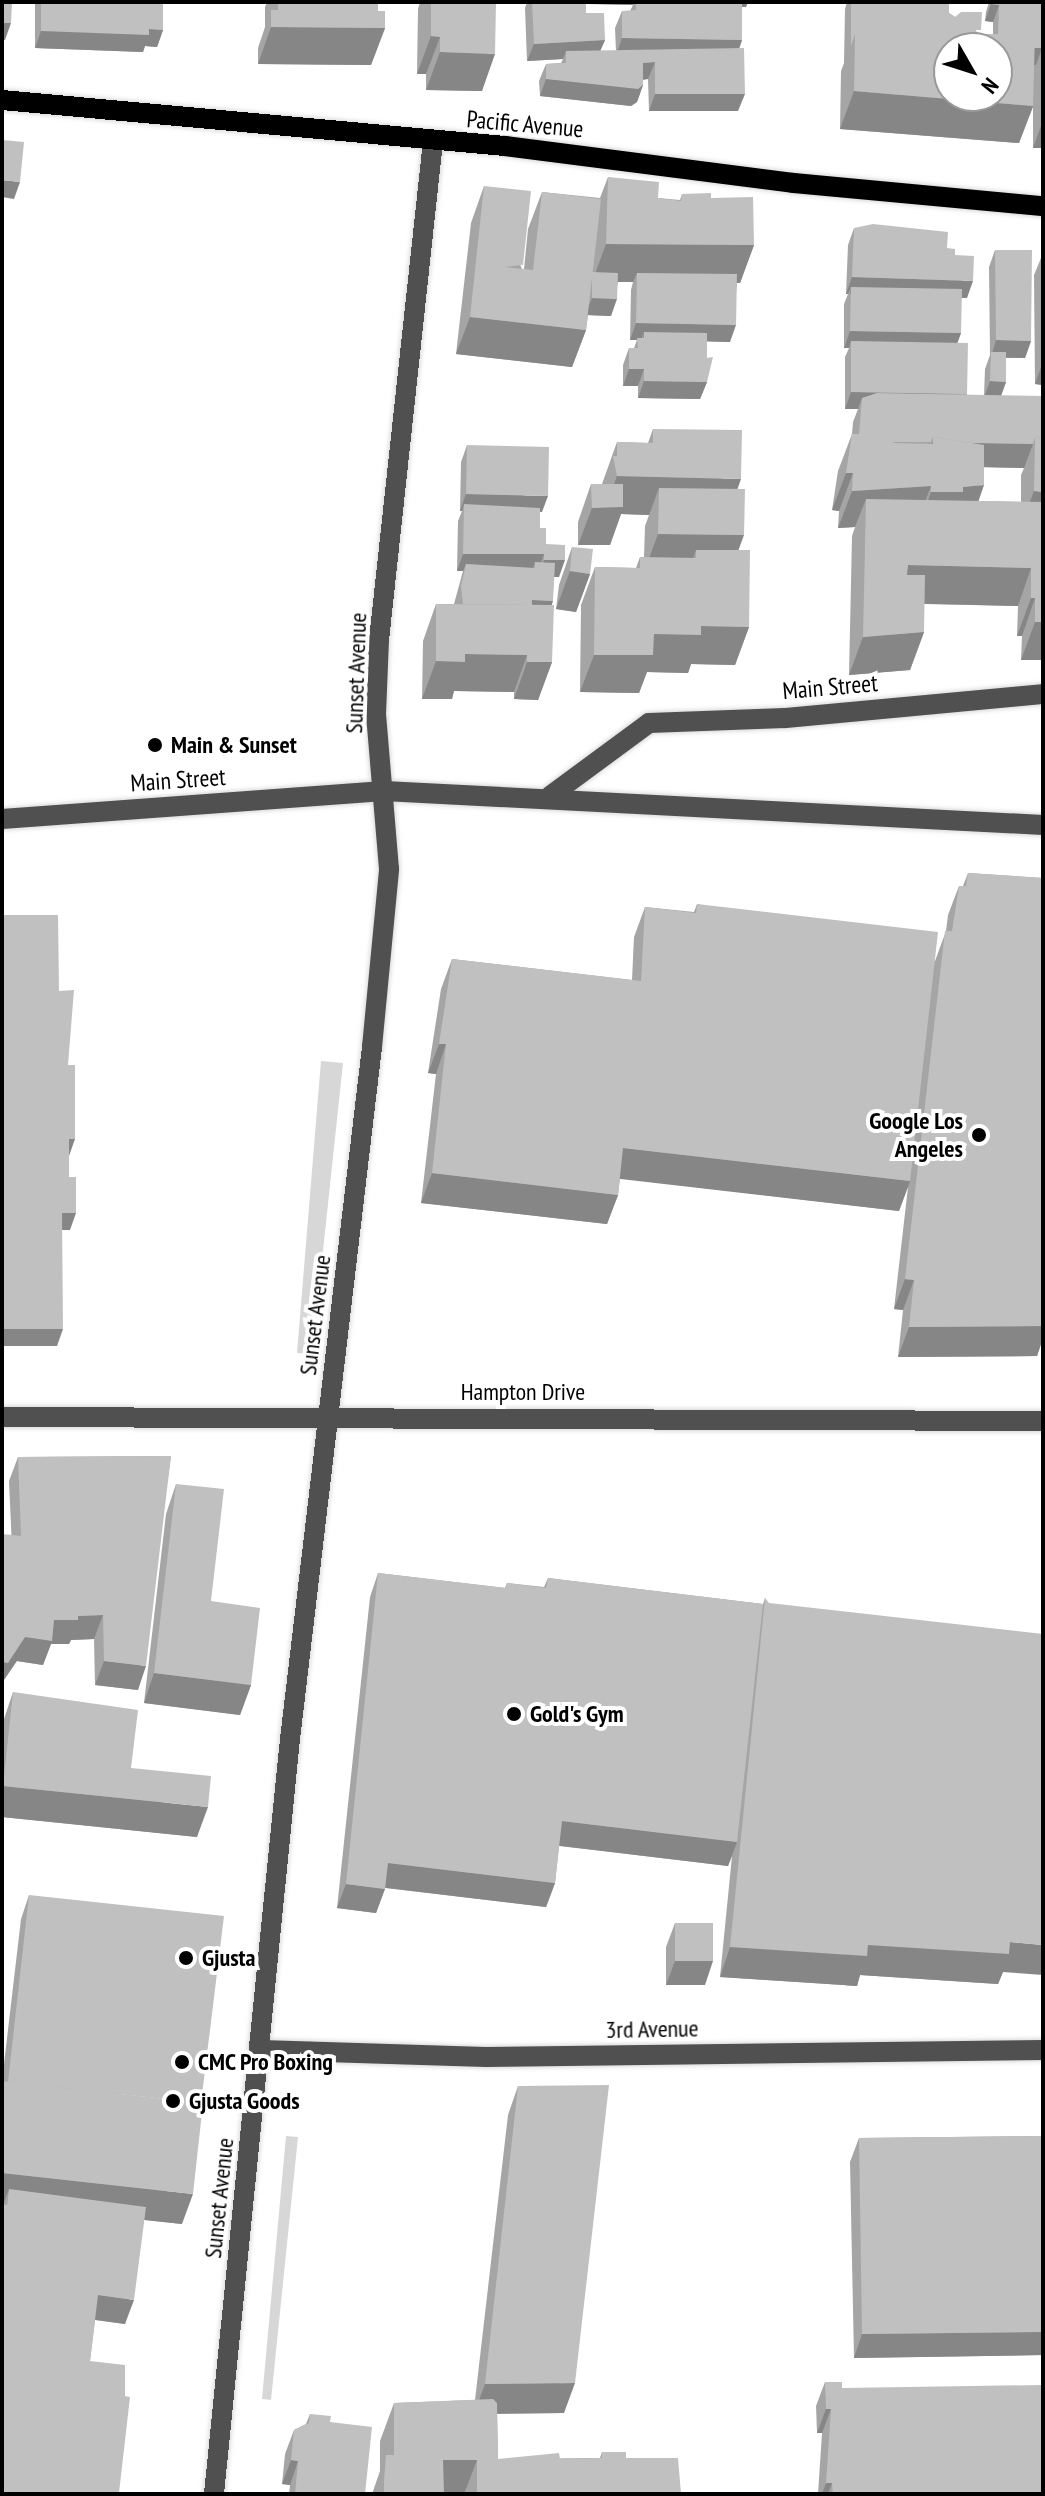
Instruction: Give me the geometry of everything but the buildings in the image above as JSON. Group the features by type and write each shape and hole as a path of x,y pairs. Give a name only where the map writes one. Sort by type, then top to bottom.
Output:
{"main road":[{"name":"Pacific Avenue","path":"2,100 433,141 1043,206"}],"street":[{"name":"Sunset Avenue","path":"214,2494 290,1739 330,1417 389,869 376,714 379,640 433,141"},
{"name":"Main Street","path":"550,796 649,723 785,718 1043,694"},
{"name":"Main Street","path":"2,819 384,791 550,796 1043,825"},
{"name":"Hampton Drive","path":"2,1417 1043,1421"},
{"name":"3rd Avenue","path":"261,2050 486,2057 1043,2050"}],"shaded area":[{"path":"321,1061 343,1063 312,1354 297,1353"},
{"path":"286,2136 298,2137 271,2400 262,2399"}],"place":[{"name":"Main & Sunset","path":"155,745"},
{"name":"Google Los Angeles","path":"979,1135"},
{"name":"Gold's Gym","path":"514,1714"},
{"name":"Gjusta","path":"186,1958"},
{"name":"CMC Pro Boxing","path":"182,2062"},
{"name":"Gjusta Goods","path":"173,2101"}]}
